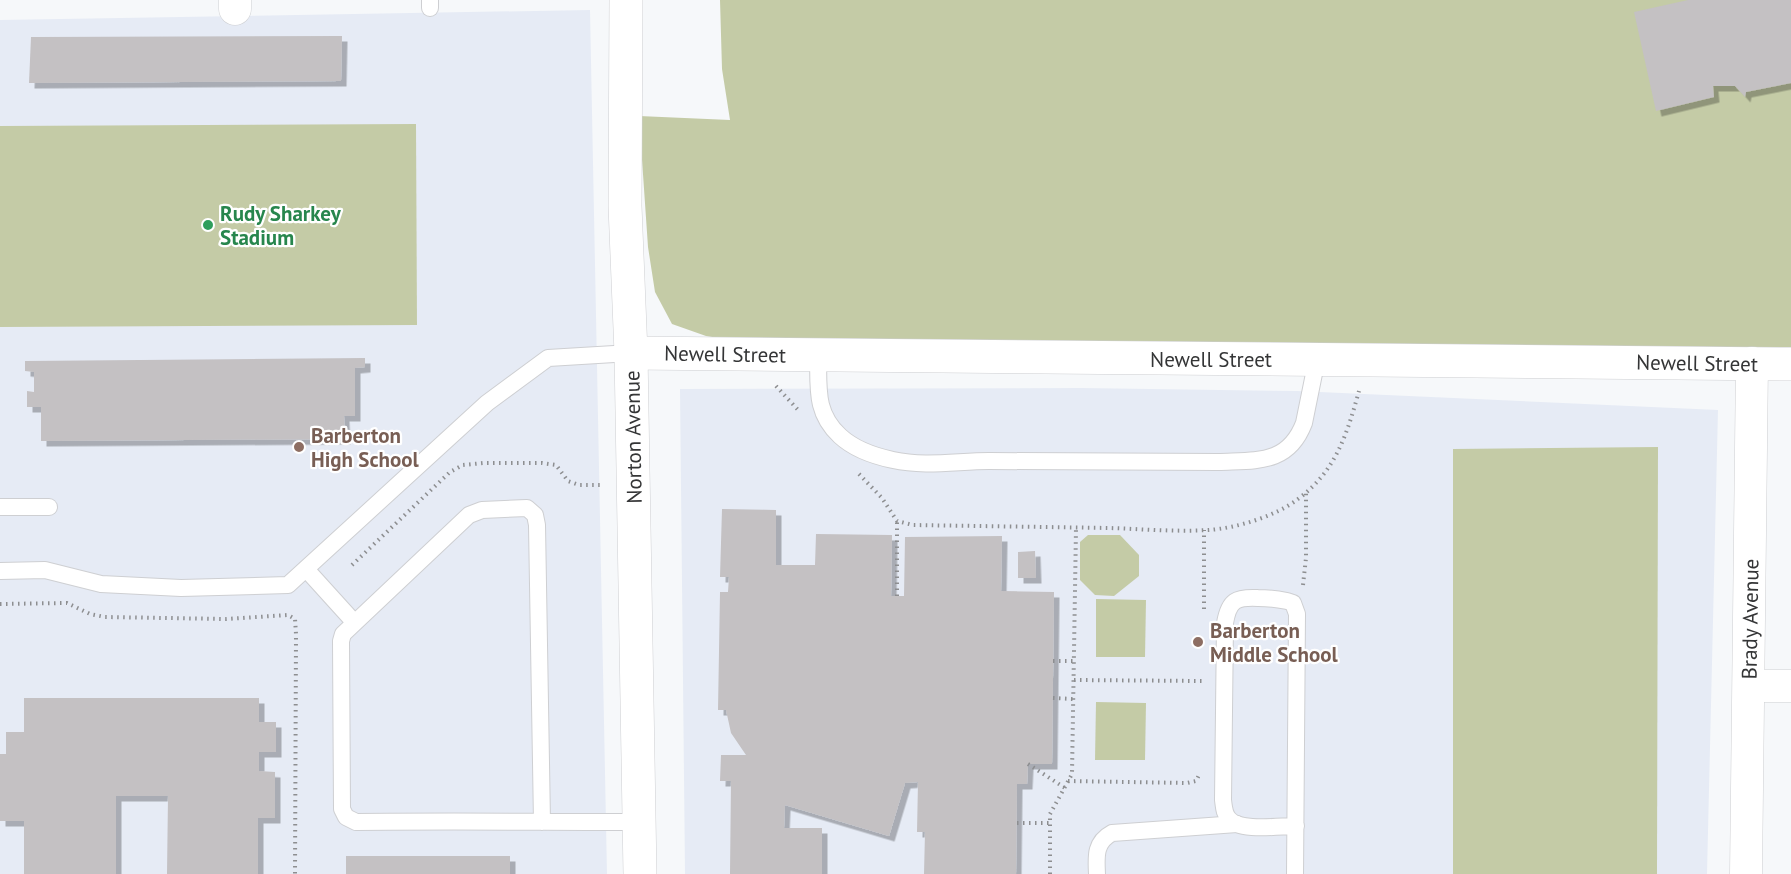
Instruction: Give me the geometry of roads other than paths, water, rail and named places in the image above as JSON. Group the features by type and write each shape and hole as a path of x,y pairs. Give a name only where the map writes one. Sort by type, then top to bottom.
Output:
{"street":[{"name":"Norton Avenue","path":"626,0 625,206 631,353 640,874"},
{"name":"Newell Street","path":"631,353 1791,364"},
{"name":"Brady Avenue","path":"1746,874 1752,363"},
{"path":"1749,686 1791,686"}],"lane":[{"path":"0,571 45,570 100,584 181,588 288,585 487,403 548,358 631,353"},
{"path":"818,355 820,405 829,424 840,436 857,448 876,455 895,461 917,463 1258,460 1281,454 1292,445 1300,433 1317,359"},
{"path":"0,507 49,507"},
{"path":"542,822 537,525 535,515 526,508 482,510 469,515 343,634 341,641 342,809 346,817 356,822 542,822 639,822"},
{"path":"306,569 354,622"},
{"path":"1295,874 1296,826 1297,614 1293,603 1278,599 1240,598 1232,603 1227,611 1223,650 1223,800 1225,812 1229,819 1247,827 1296,826"},
{"path":"1097,874 1099,845 1103,838 1112,833 1237,824"}],"place":[{"name":"Rudy Sharkey Stadium","path":"208,225"},
{"name":"Barberton High School","path":"299,447"},
{"name":"Barberton Middle School","path":"1198,642"}]}
